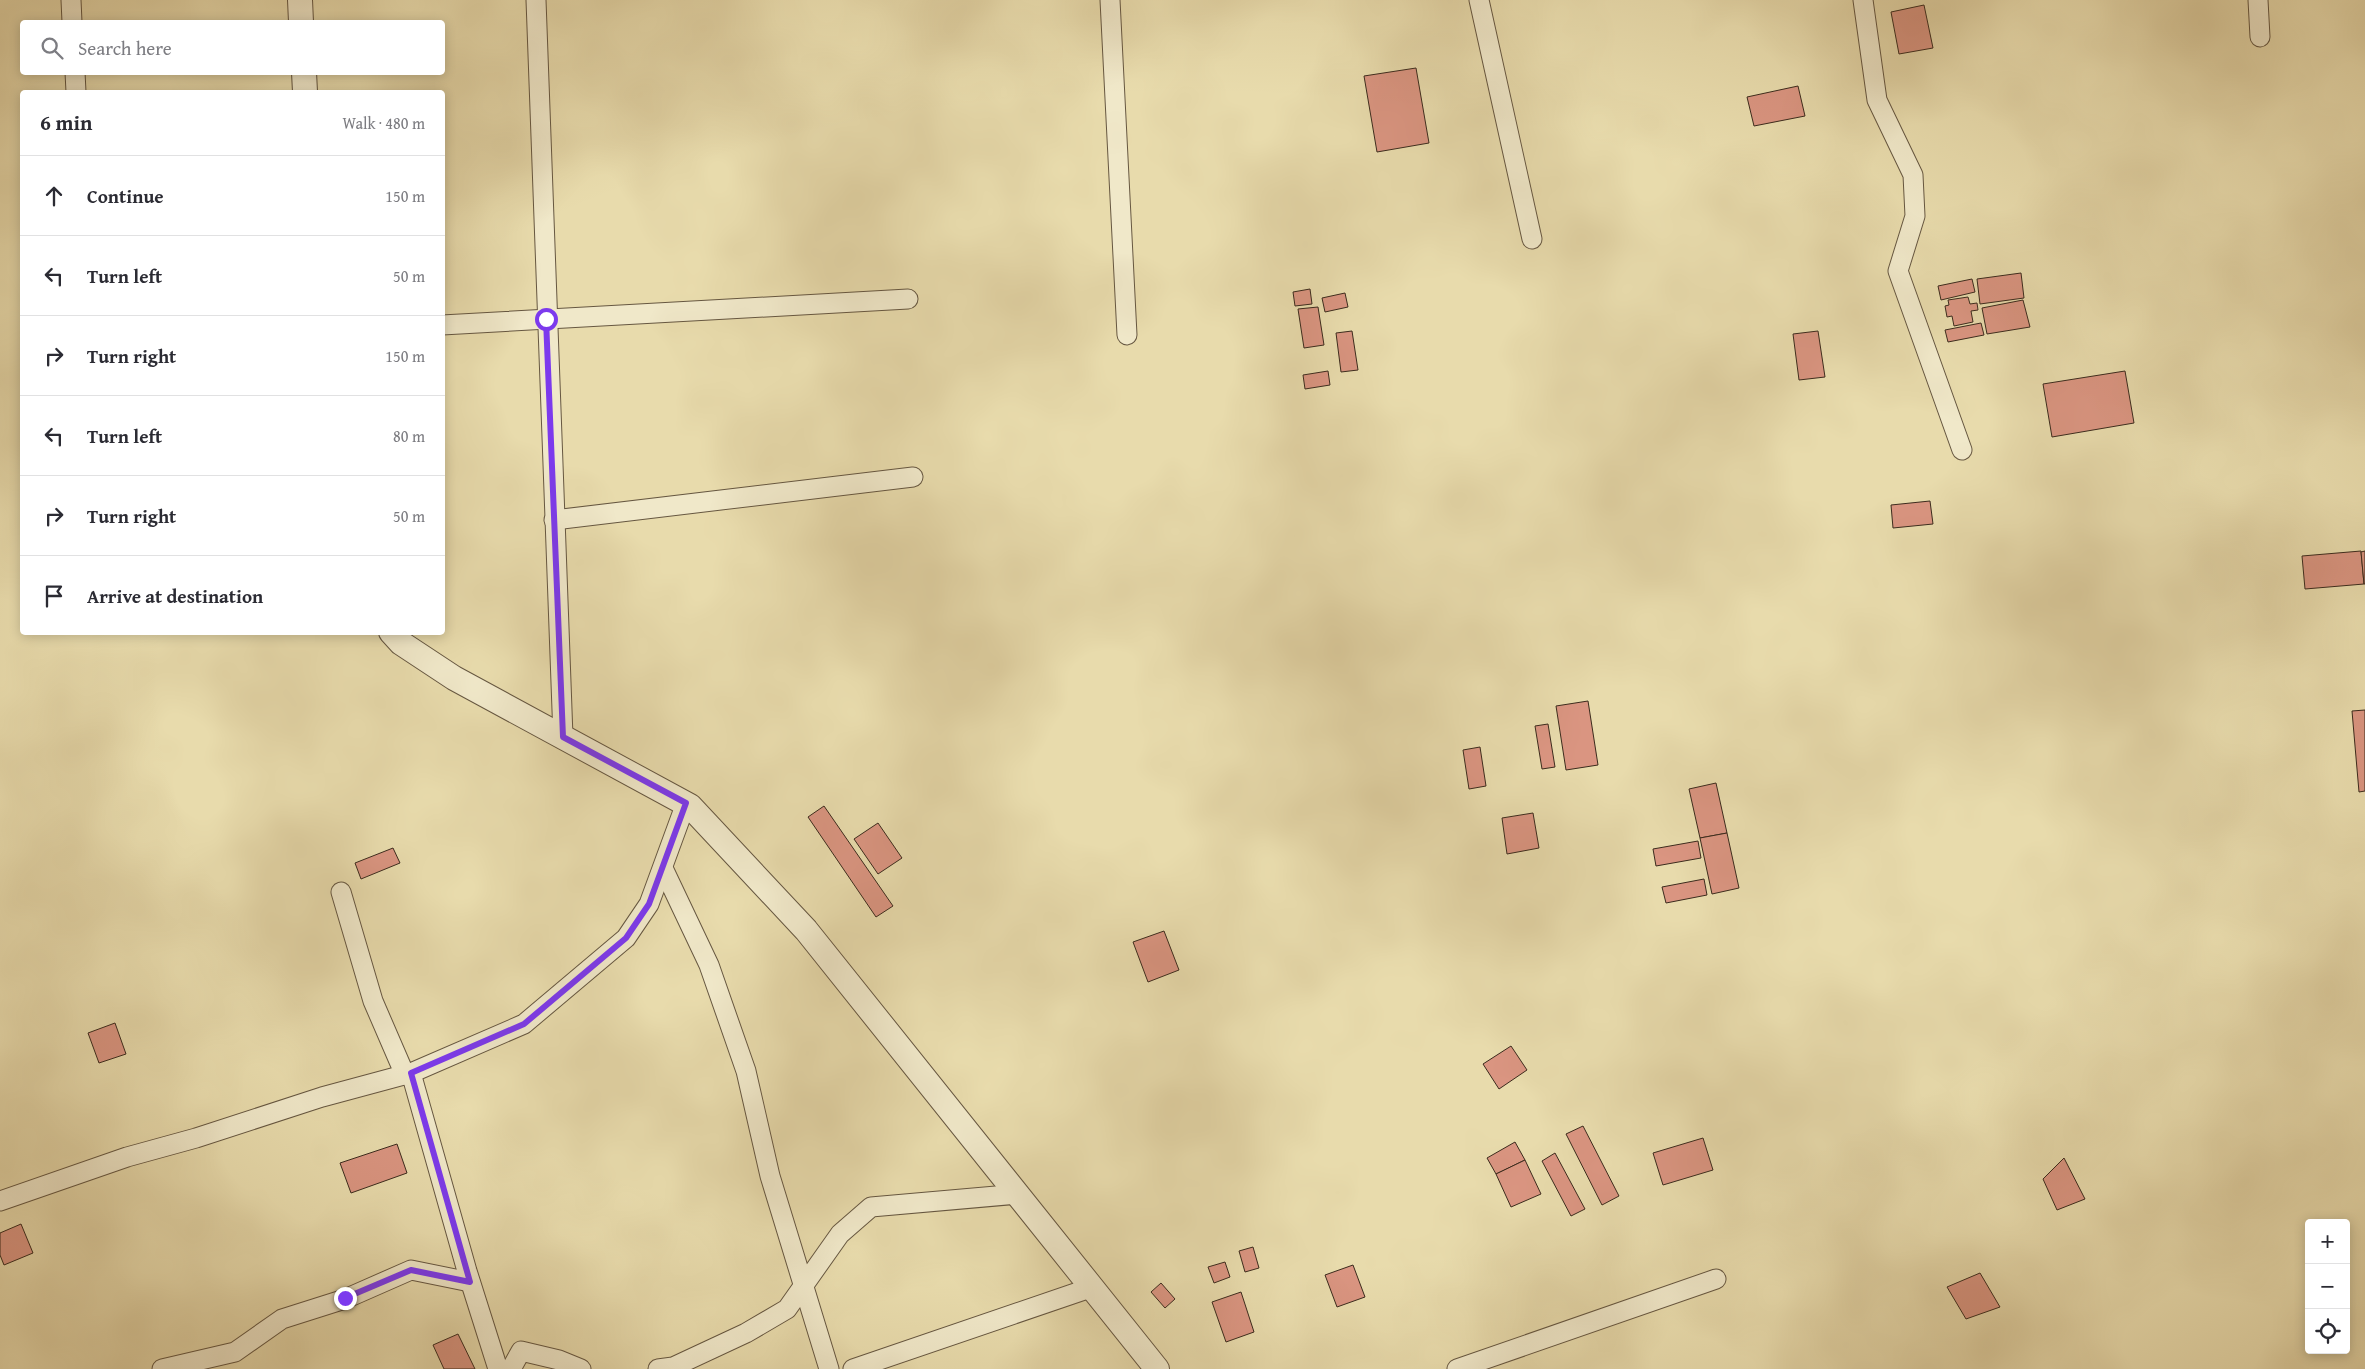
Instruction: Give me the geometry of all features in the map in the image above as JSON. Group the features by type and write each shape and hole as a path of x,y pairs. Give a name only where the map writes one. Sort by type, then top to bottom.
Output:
{"street":[{"path":"71,0 72,20"},
{"path":"300,0 301,20"},
{"path":"536,0 546,319 563,737"},
{"path":"1110,0 1127,335"},
{"path":"1479,0 1532,239"},
{"path":"1863,0 1877,100 1913,175 1915,216 1898,271 1962,450"},
{"path":"2258,0 2260,37"},
{"path":"75,75 76,90"},
{"path":"304,75 305,90"},
{"path":"445,325 908,299"},
{"path":"554,520 913,477"},
{"path":"394,635 401,643 454,678 686,803 806,930 1157,1369"},
{"path":"0,1201 126,1157 196,1138 322,1097 408,1074 524,1024 626,938 649,904 686,803"},
{"path":"663,868 709,965 746,1071 770,1176 829,1369"},
{"path":"341,892 372,1001 408,1074 498,1369"},
{"path":"658,1369 673,1367 746,1333 788,1310 840,1234 871,1207 1019,1194"},
{"path":"162,1369 235,1352 282,1319 345,1298 411,1270 470,1282"},
{"path":"1457,1369 1716,1279"},
{"path":"853,1369 1093,1287"},
{"path":"511,1369 521,1351 560,1360 581,1369"}],"building":[{"path":"1924,5 1933,48 1899,54 1891,12"},
{"path":"1416,68 1429,143 1377,152 1364,76"},
{"path":"1798,86 1805,116 1754,126 1747,97"},
{"path":"2021,273 2024,298 1980,304 1977,279"},
{"path":"1972,279 1975,292 1941,300 1938,286"},
{"path":"1310,289 1312,304 1295,306 1293,292"},
{"path":"1345,293 1348,307 1325,312 1322,298"},
{"path":"1968,297 1970,304 1977,303 1978,310 1971,311 1973,322 1954,326 1952,316 1947,317 1945,306 1949,305 1948,300"},
{"path":"2023,300 2030,327 1987,334 1982,308"},
{"path":"1318,307 1324,345 1304,348 1298,309"},
{"path":"1981,323 1984,335 1948,342 1945,330"},
{"path":"1352,331 1358,370 1341,372 1336,333"},
{"path":"1818,331 1825,377 1799,380 1793,334"},
{"path":"1328,371 1330,385 1305,389 1303,375"},
{"path":"2125,371 2134,423 2052,437 2043,384"},
{"path":"1930,501 1933,524 1893,528 1891,505"},
{"path":"2361,551 2364,584 2305,589 2302,556"},
{"path":"2365,551 2365,584 2364,584 2361,552"},
{"path":"1588,701 1598,765 1566,770 1556,706"},
{"path":"2365,710 2365,791 2359,792 2352,711"},
{"path":"1548,724 1555,767 1542,769 1535,726"},
{"path":"1480,747 1486,786 1469,789 1463,750"},
{"path":"1716,783 1727,833 1700,838 1689,789"},
{"path":"824,806 893,906 876,917 808,817"},
{"path":"1533,813 1539,848 1507,854 1502,818"},
{"path":"878,823 902,858 878,874 854,839"},
{"path":"1727,833 1739,888 1712,894 1700,838"},
{"path":"1698,841 1701,858 1656,866 1653,849"},
{"path":"393,848 400,863 361,879 355,863"},
{"path":"1704,879 1707,895 1666,903 1662,887"},
{"path":"1164,931 1179,970 1148,982 1133,942"},
{"path":"115,1023 126,1054 99,1063 88,1033"},
{"path":"1511,1046 1527,1070 1499,1089 1483,1064"},
{"path":"1583,1126 1619,1196 1602,1205 1566,1134"},
{"path":"1703,1138 1713,1170 1663,1185 1653,1153"},
{"path":"1515,1142 1525,1160 1496,1174 1487,1158"},
{"path":"397,1144 407,1173 351,1193 340,1163"},
{"path":"1555,1153 1585,1209 1571,1216 1542,1161"},
{"path":"2064,1158 2085,1199 2057,1210 2043,1179"},
{"path":"1525,1160 1541,1194 1511,1207 1496,1174"},
{"path":"21,1224 33,1253 4,1265 0,1255 0,1233"},
{"path":"1253,1247 1259,1268 1245,1272 1239,1251"},
{"path":"1225,1262 1230,1277 1214,1283 1208,1267"},
{"path":"1353,1265 1365,1297 1337,1307 1325,1275"},
{"path":"1980,1273 2000,1307 1966,1319 1947,1287"},
{"path":"1161,1283 1175,1299 1165,1308 1151,1292"},
{"path":"1241,1292 1254,1332 1226,1342 1212,1302"},
{"path":"458,1334 475,1369 444,1369 433,1345"}],"route":[{"path":"345,1298 411,1270 470,1282 411,1073 524,1024 626,938 649,904 686,803 563,737 546,319"}]}
